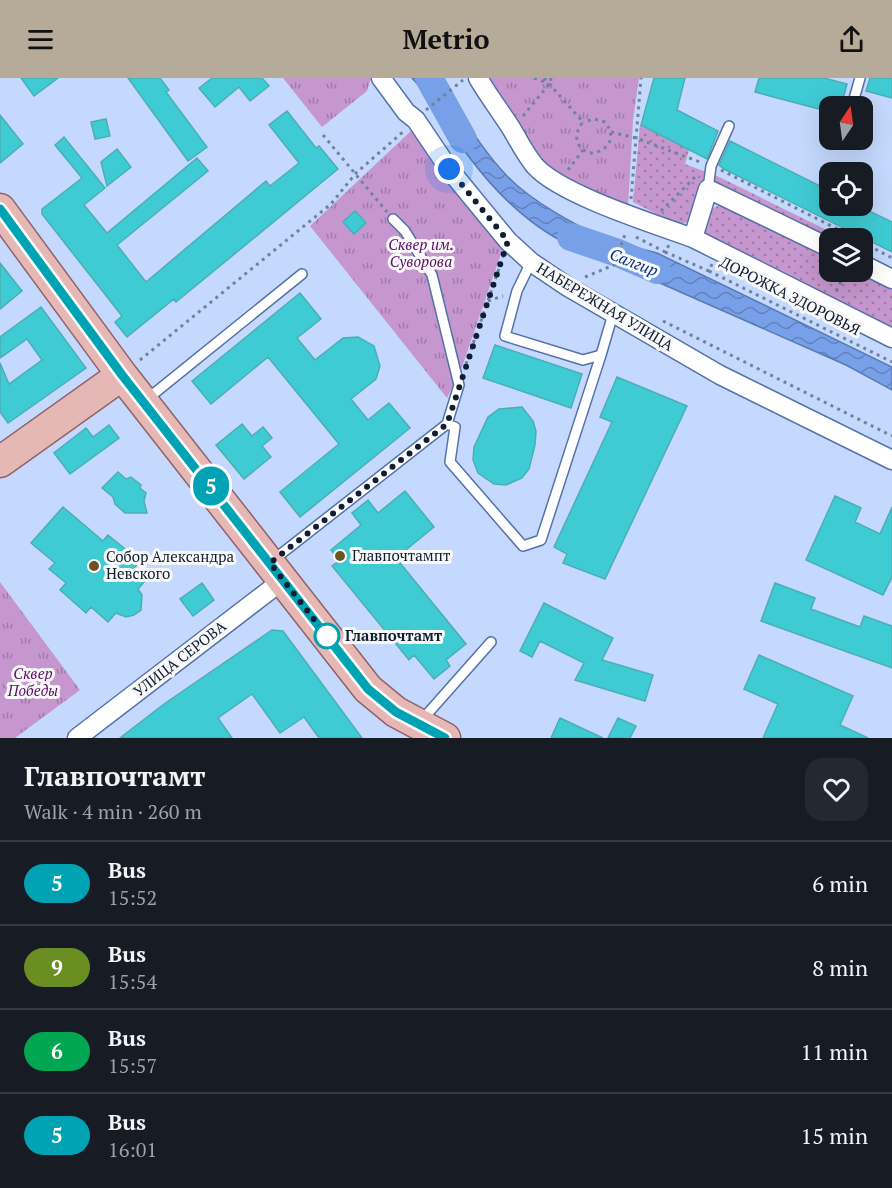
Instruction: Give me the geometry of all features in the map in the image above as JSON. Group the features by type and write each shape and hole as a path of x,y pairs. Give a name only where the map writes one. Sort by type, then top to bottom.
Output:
{"main road":[{"path":"0,209 122,375 368,689 384,704 445,738"},
{"path":"3,453 122,375"}],"street":[{"name":"НАБЕРЕЖНАЯ УЛИЦА","path":"381,78 395,99 420,116 449,169 508,241 531,262 613,314 720,375 892,460"},
{"path":"478,78 537,168 560,184 592,200 693,238 892,338"},
{"path":"693,238 708,189 819,243"},
{"path":"873,270 892,279"},
{"name":"УЛИЦА СЕРОВА","path":"77,738 277,572"}],"lane":[{"path":"855,96 860,78"},
{"path":"708,189 711,166 729,126"},
{"path":"277,572 447,424 459,385 432,276 405,231 393,219"},
{"path":"531,262 517,291 505,336 583,360 601,355"},
{"path":"144,402 302,274"},
{"path":"447,424 455,427 450,462 523,546 541,540 613,314"},
{"path":"418,725 491,642"}],"path":[{"path":"122,375 331,204 356,173 465,78"},
{"path":"534,78 550,83"},
{"path":"544,78 583,122"},
{"path":"512,129 550,83 551,78"},
{"path":"551,78 553,88"},
{"path":"640,218 636,138 641,78"},
{"path":"587,120 605,122 611,132 610,142 602,152 589,153 583,150 576,140 579,127 587,120"},
{"path":"611,132 636,138 711,166 835,228"},
{"path":"323,135 393,219"},
{"path":"560,184 578,154 583,150"},
{"path":"568,287 585,277 614,266 622,240 640,218 680,193 694,177 711,166"},
{"path":"636,237 708,271"},
{"path":"459,385 508,241"},
{"path":"665,252 670,242"},
{"path":"873,248 892,258"},
{"name":"ДОРОЖКА ЗДОРОВЬЯ","path":"713,262 708,271 892,362"},
{"path":"585,277 589,281"},
{"path":"829,306 841,282"},
{"path":"657,318 892,436"}],"green space":[{"path":"283,78 371,78 367,91 322,127"},
{"path":"485,78 639,78 633,120 628,208 552,173 531,151"},
{"path":"640,125 689,150 685,164 706,172 693,213 686,223 672,222 633,202"},
{"name":"Сквер им. Суворова","path":"413,129 504,245 462,367 447,398 310,226"},
{"path":"715,175 823,228 819,228 819,233 715,183"},
{"path":"720,205 733,208 819,250 819,282 873,282 873,277 892,286 892,331 706,237 704,222 708,213"},
{"name":"Сквер Победы","path":"0,582 80,690 15,738 0,738"}],"water":[{"path":"412,78 439,78 445,88 430,98"},
{"path":"452,101 492,159 517,186 555,213 609,241 604,258 577,249 553,236 529,220 488,181 439,111"},
{"path":"626,245 657,253 892,367 892,390 846,365 635,272 621,261"}],"building":[{"path":"21,78 58,78 34,96"},
{"path":"128,78 160,78 169,90 166,92 207,147 188,161"},
{"path":"212,78 262,78 269,86 250,101 239,87 215,107 199,88"},
{"path":"654,78 685,78 677,110 718,131 707,159 641,125"},
{"path":"759,78 824,78 847,84 844,96 819,96 819,109 755,92"},
{"path":"870,78 892,78 892,98 866,91"},
{"path":"287,111 316,148 319,146 338,169 176,302 174,299 127,337 115,322 122,316 42,214 42,209 82,178 55,145 64,137 105,188 84,205 107,233 197,158 208,171 117,245 146,282 266,181 270,186 299,163 269,125"},
{"path":"0,115 23,144 0,163"},
{"path":"106,119 110,136 95,139 91,122"},
{"path":"730,141 819,186 819,216 724,169 719,165"},
{"path":"117,149 131,167 107,186 101,162"},
{"path":"355,211 366,223 354,234 343,222"},
{"path":"873,213 892,222 892,252 873,243 873,228 843,228 819,216 873,216"},
{"path":"0,263 22,291 0,309"},
{"path":"300,293 321,319 297,338 315,360 343,338 358,337 374,346 380,366 376,379 351,399 368,420 389,403 410,428 300,517 280,492 339,444 268,357 211,404 192,381"},
{"path":"41,307 86,368 8,423 0,412 0,363 9,384 42,360 27,339 0,358 0,337"},
{"path":"495,345 582,374 571,408 483,378"},
{"path":"617,377 687,406 605,579 563,563 567,554 554,547 612,422 600,417"},
{"path":"522,407 533,421 536,431 529,469 522,478 506,485 494,484 478,473 473,460 474,447 488,417 499,409"},
{"path":"242,424 252,436 263,427 272,438 262,446 271,457 244,479 216,445"},
{"path":"109,425 119,438 70,474 54,453 86,428 93,437"},
{"path":"118,472 126,479 131,477 141,485 140,488 146,493 144,501 147,513 125,513 115,504 113,497 102,488"},
{"path":"405,491 434,527 396,558 466,644 446,660 450,666 434,679 414,655 409,660 332,566 340,560 331,550 361,525 352,513 368,500 378,513"},
{"path":"835,496 861,508 855,522 880,534 892,507 892,577 883,595 806,560"},
{"name":"Собор Александра Невского","path":"63,507 103,541 108,535 140,561 133,569 145,581 138,589 142,595 141,610 134,615 126,617 116,613 108,622 91,607 86,613 60,590 66,583 49,569 55,563 31,543"},
{"path":"202,583 214,600 193,616 180,599"},
{"path":"775,583 815,598 811,609 860,627 864,616 892,626 892,668 761,621"},
{"path":"544,603 613,638 602,660 653,675 645,701 575,680 584,663 540,641 532,657 520,651"},
{"path":"272,630 283,631 362,738 319,738 304,717 280,733 252,694 218,718 232,738 120,738 164,704"},
{"path":"759,655 853,696 840,725 868,738 763,738 778,704 744,689"},
{"path":"560,718 603,738 551,738"},
{"path":"618,718 636,726 630,738 608,738"}],"waterway":[{"name":"Салгир","path":"429,78 463,139"},
{"name":"Салгир","path":"571,237 618,253 657,270"}],"bus line":[{"name":"5","path":"0,209 122,375 368,689 396,712 445,738"}],"place":[{"name":"Главпочтампт","path":"340,556"},
{"name":"Собор Александра Невского","path":"94,566"},
{"name":"Главпочтамт","path":"327,636"}],"route":[{"path":"327,636 270,563 447,424 508,241 449,169"}]}
